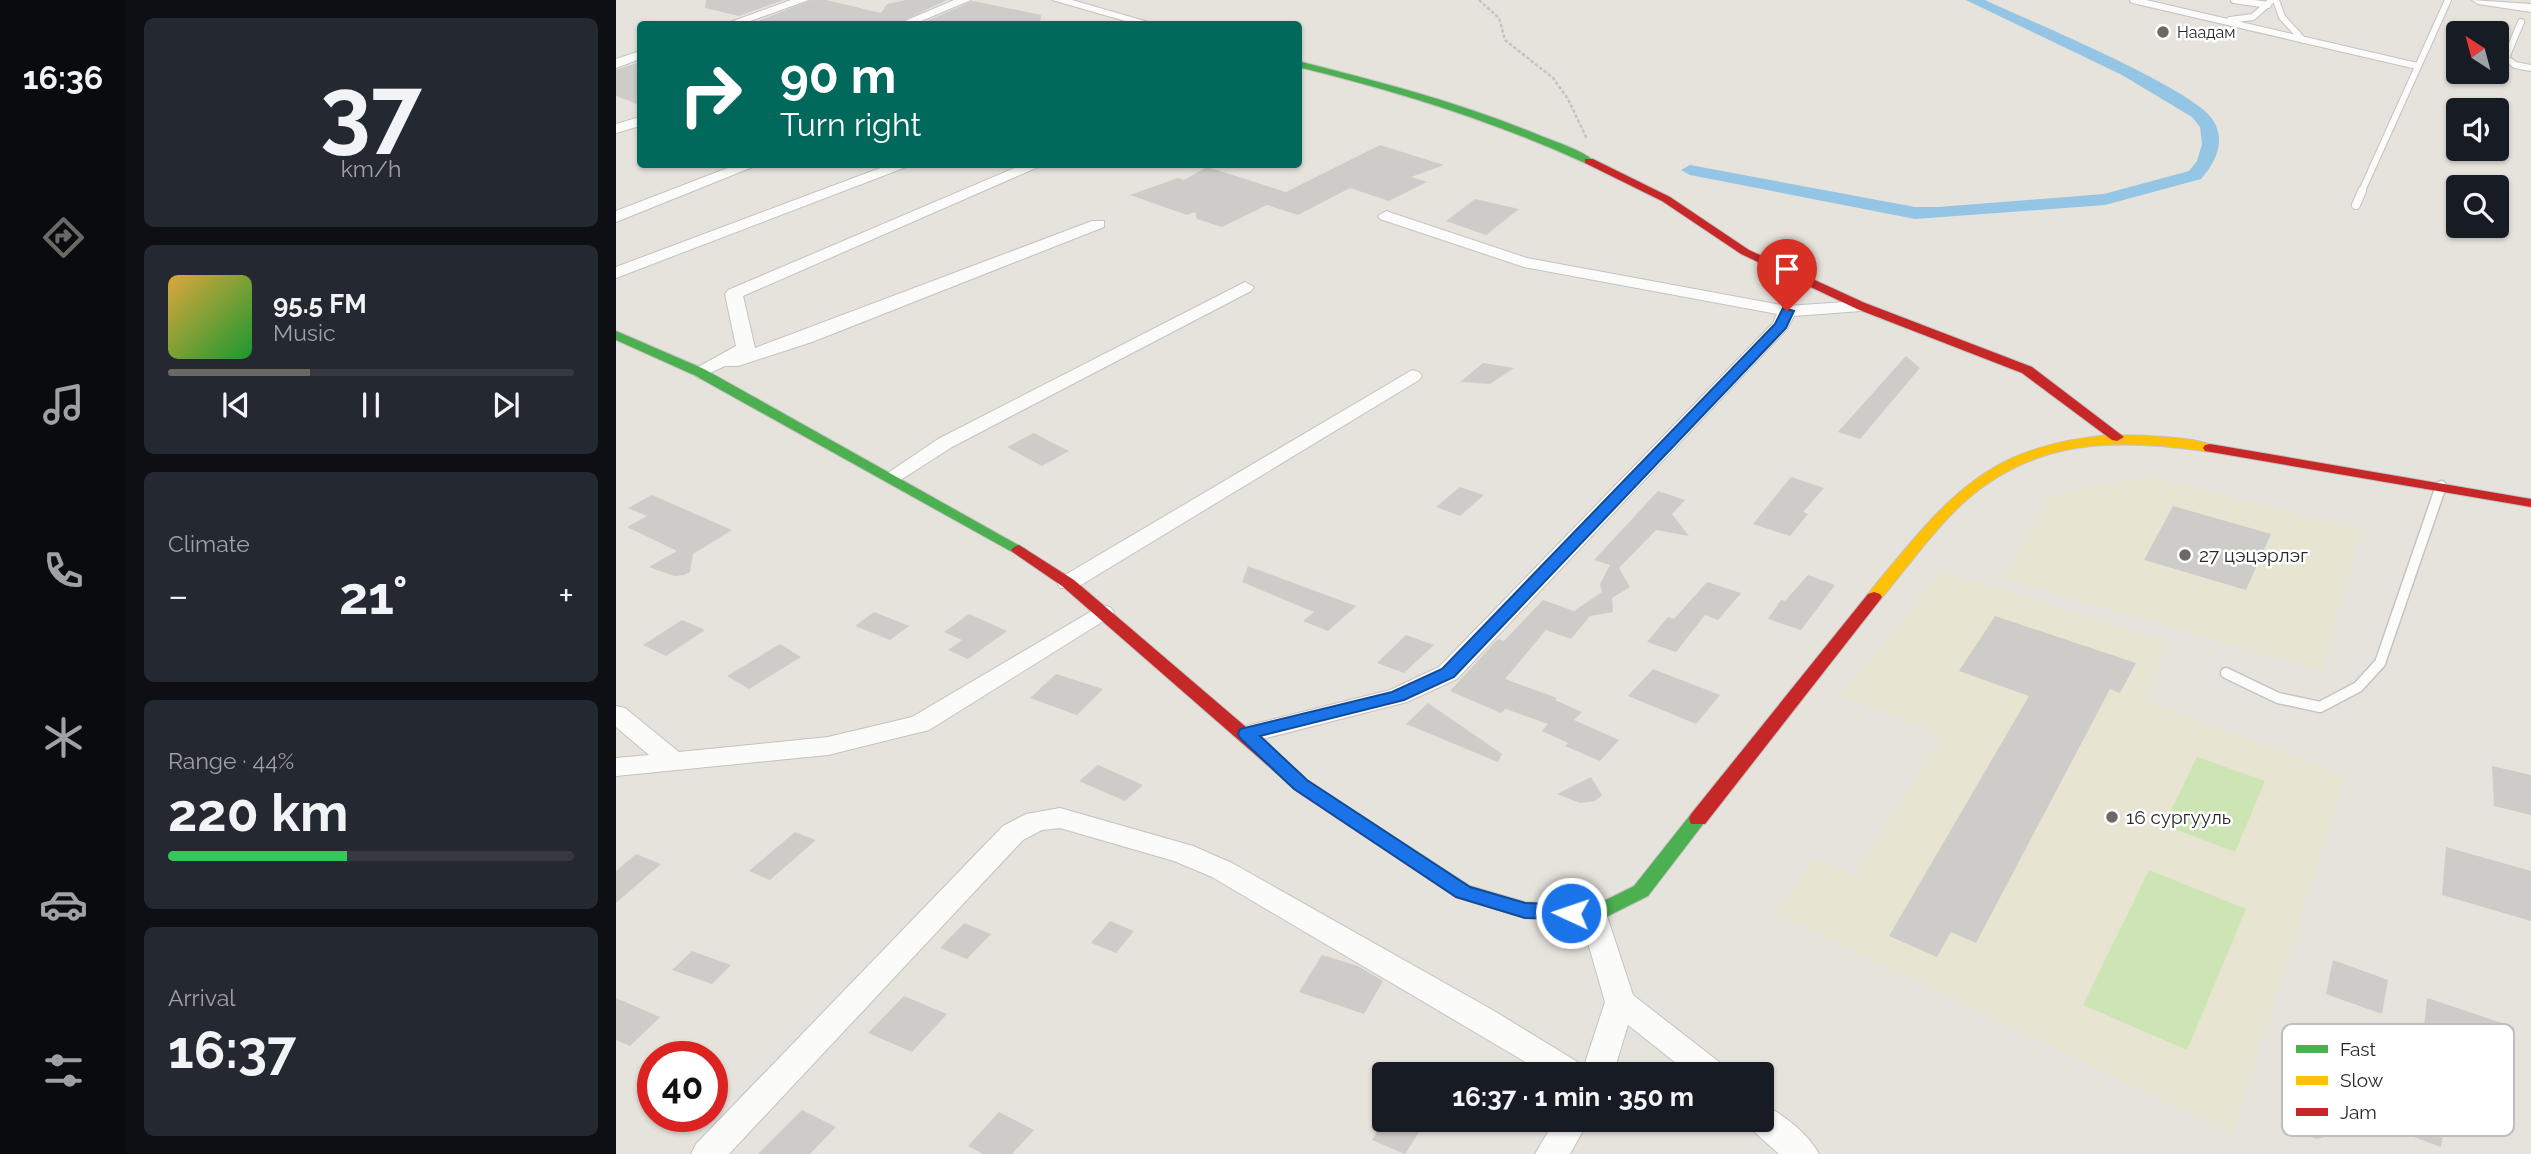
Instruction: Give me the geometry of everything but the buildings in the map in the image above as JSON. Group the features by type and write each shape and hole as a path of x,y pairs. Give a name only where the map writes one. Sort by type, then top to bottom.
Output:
{"street":[{"path":"740,21 803,0"},
{"path":"912,21 965,0"},
{"path":"1058,0 1136,21"},
{"path":"2478,0 2531,8"},
{"path":"1109,21 1119,17"},
{"path":"616,64 637,56"},
{"path":"1302,65 1414,92 1519,129 1666,199 1745,252 1861,306 2028,370 2117,437"},
{"path":"616,129 637,122"},
{"path":"616,217 743,168"},
{"path":"616,273 895,168"},
{"path":"698,372 746,348 734,294 1029,168"},
{"path":"1386,216 1524,262 1787,311 1861,306"},
{"path":"698,372 805,338 1098,224"},
{"path":"892,477 945,443 1245,286"},
{"path":"1247,734 1398,696 1448,673 1781,325 1787,311"},
{"path":"616,335 698,372 892,477 1022,552 1069,583 1147,653 1247,734 1301,785 1463,892 1525,911 1594,915 1641,891 1876,595 1959,499 2012,461 2063,444 2117,437 2220,448 2531,503"},
{"path":"1069,583 1412,376"},
{"path":"616,767 828,746 920,724 1102,612"},
{"path":"616,714 672,760"},
{"path":"708,1154 1013,833 1036,821 1060,818 1183,852 1222,870 1474,1014 1552,1062"},
{"path":"1594,915 1620,1002 1601,1062"},
{"path":"1620,1002 1697,1062"},
{"path":"1774,1130 1802,1154"},
{"path":"1552,1154 1566,1132"}],"lane":[{"path":"2133,0 2417,66"},
{"path":"2161,8 2169,0"},
{"path":"2234,0 2272,2"},
{"path":"2356,205 2448,0"},
{"path":"2189,22 2253,17 2272,2"},
{"path":"2272,2 2303,40"},
{"path":"2521,22 2506,58 2515,65 2531,68"},
{"path":"2226,673 2278,698 2320,707 2358,687 2380,663 2441,486"}],"path":[{"path":"1479,0 1499,18 1505,40 1553,78 1568,99 1602,167"}],"shaded area":[{"name":"27 цэцэрлэг","path":"2149,476 2361,530 2323,671 2003,579 2049,496"},
{"name":"16 сургууль","path":"1940,570 2170,643 2144,700 2346,775 2233,1134 1774,912 1815,858 1855,875 1942,736 1841,695 1905,618"}],"green space":[{"path":"2197,757 2265,781 2235,852 2164,825"},
{"path":"2149,870 2246,909 2187,1050 2083,1005"}],"waterway":[{"path":"1690,170 1915,213 1938,213 2105,199 2195,175 2206,161 2210,136 2208,127 2198,113 2128,72 1973,0"}],"traffic: fast":[{"path":"1302,65 1374,83 1482,117 1589,161"},
{"path":"616,335 699,372 1019,550"},
{"path":"1295,779 1463,892 1525,910 1594,915 1641,891 1698,819"}],"traffic: slow":[{"path":"1874,597 1958,500 1986,478 2015,461 2045,449 2109,439 2210,448"}],"traffic: jam":[{"path":"1589,161 1666,199 1745,252 1861,306 2027,370 2117,437"},
{"path":"2210,448 2531,503"},
{"path":"1019,550 1068,583 1295,779"},
{"path":"1698,819 1874,597"}],"place":[{"name":"Наадам","path":"2163,32"},
{"name":"27 цэцэрлэг","path":"2185,555"},
{"name":"16 сургууль","path":"2112,817"}],"route":[{"path":"1571,913 1525,911 1463,892 1301,785 1247,734 1398,696 1448,673 1781,325 1787,311"}]}
